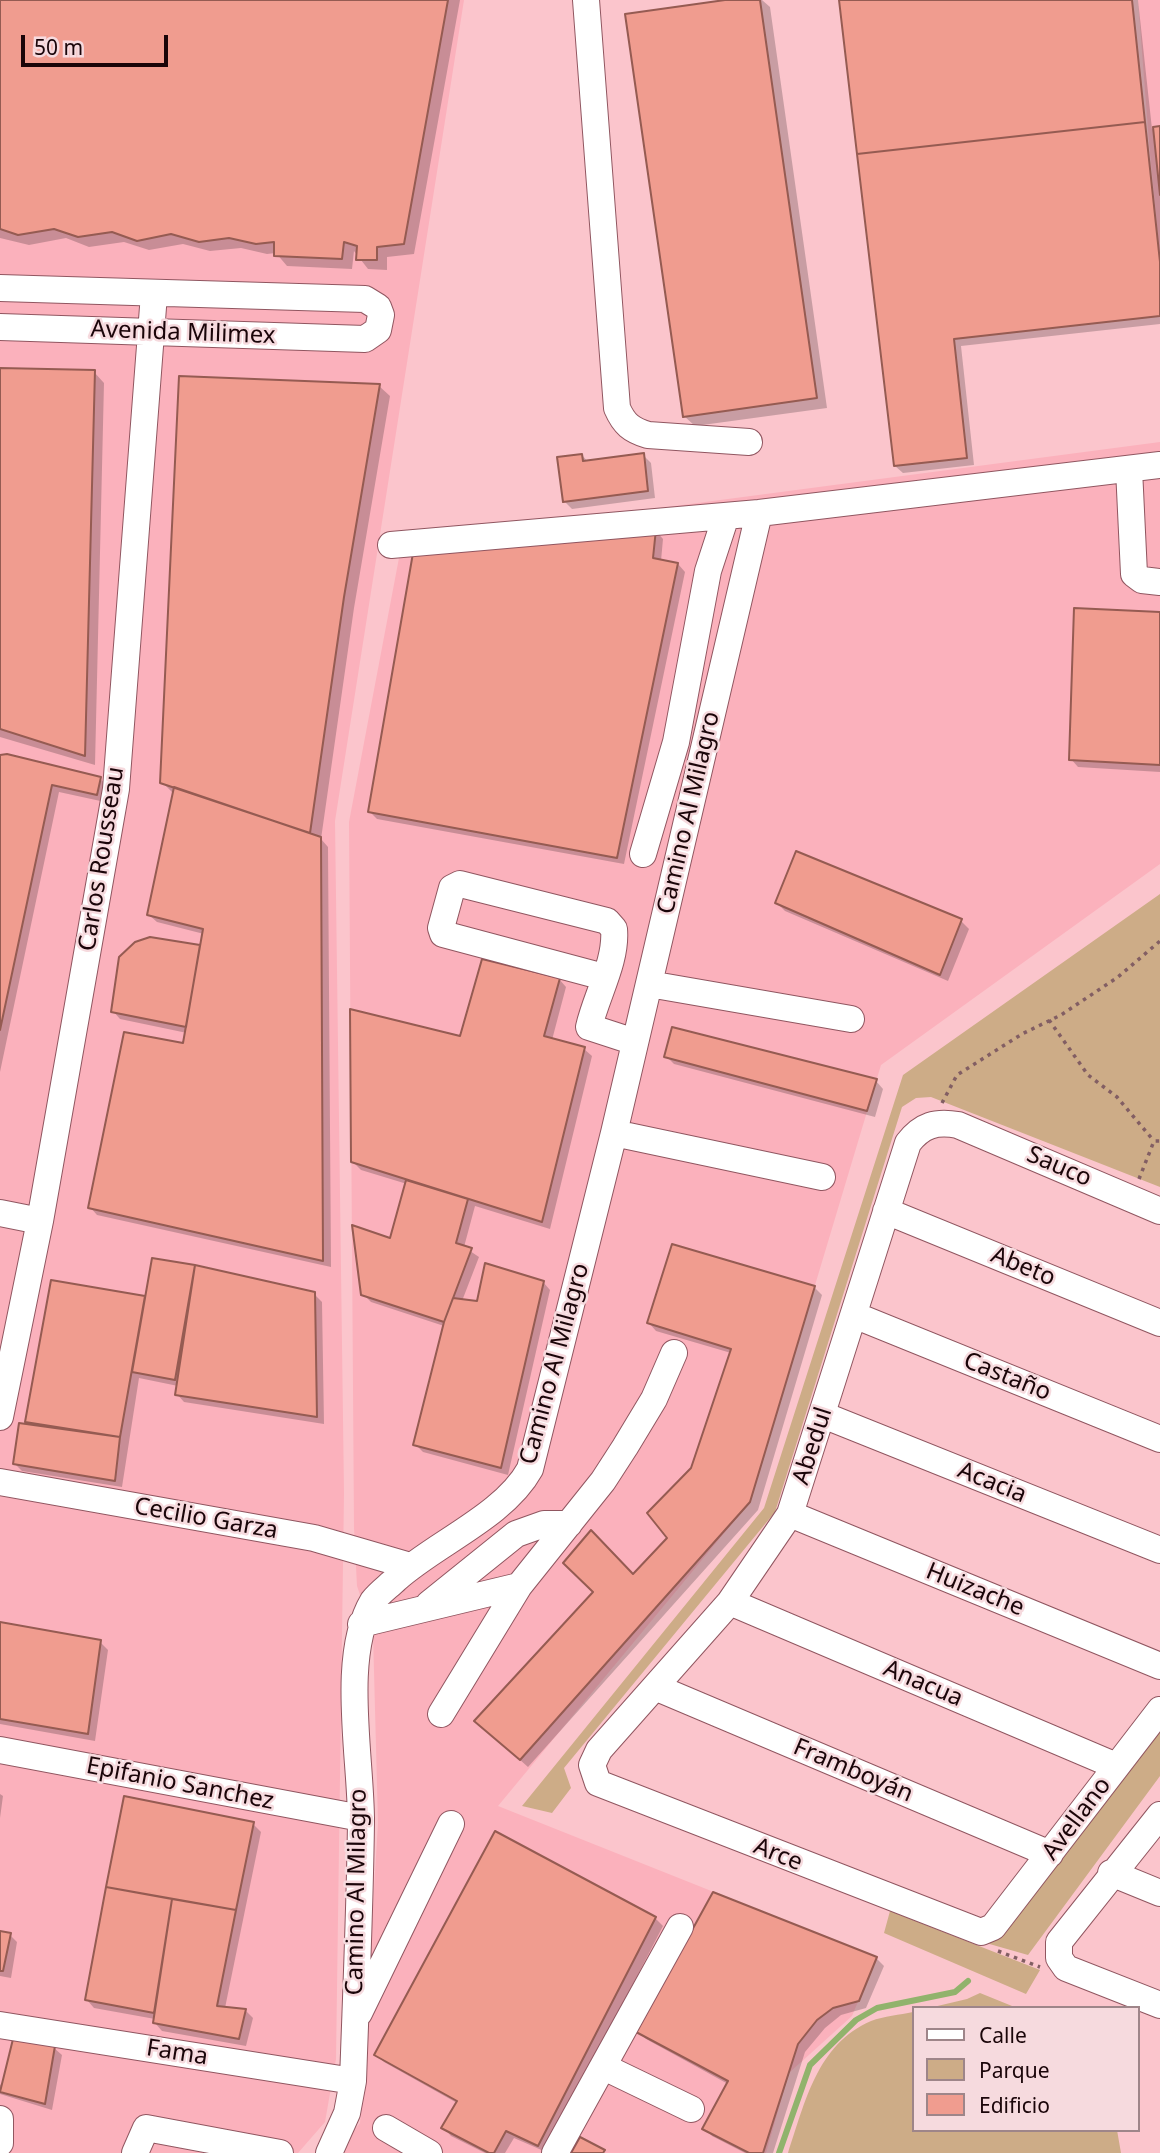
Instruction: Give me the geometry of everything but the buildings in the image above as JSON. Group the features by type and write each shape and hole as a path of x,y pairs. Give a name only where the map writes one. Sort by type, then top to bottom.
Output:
{"street":[{"path":"586,0 618,408 622,421 634,430 648,435 749,442"},
{"name":"Avenida Milimex","path":"0,288 365,299 378,307 381,316 378,330 365,339 0,327"},
{"name":"Carlos Rousseau","path":"0,1417 40,1221 116,789 154,294"},
{"path":"391,545 759,513 1160,465"},
{"path":"1129,469 1134,573 1142,580 1160,582"},
{"name":"Camino Al Milagro","path":"329,2153 347,2113 353,2081 361,1818 355,1654 361,1624 375,1598 410,1566 507,1499 521,1485 530,1469 614,1133 759,513"},
{"path":"643,854 676,742 708,571 726,516"},
{"path":"604,976 443,934 441,928 452,888 460,884 607,921 614,935 604,976 590,1028 635,1042"},
{"path":"649,984 850,1019"},
{"name":"Sauco","path":"932,1124 958,1125 1160,1210"},
{"name":"Abedul","path":"599,1750 730,1602 790,1514 908,1143 916,1132 932,1124"},
{"path":"614,1133 822,1177"},
{"name":"Abeto","path":"886,1211 1160,1323"},
{"path":"0,1213 40,1221"},
{"name":"Castaño","path":"853,1315 1160,1439"},
{"path":"441,1714 519,1586 569,1524 625,1447 654,1399 674,1353"},
{"name":"Acacia","path":"823,1415 1160,1550"},
{"name":"Cecilio Garza","path":"0,1482 314,1538 410,1566"},
{"name":"Huizache","path":"790,1514 1160,1666"},
{"path":"422,1609 516,1534 544,1524 569,1524"},
{"path":"361,1624 519,1586"},
{"name":"Anacua","path":"730,1602 1116,1766"},
{"name":"Framboyán","path":"655,1687 1050,1854"},
{"name":"Avellano","path":"983,1929 1050,1854 1160,1710"},
{"name":"Epifanio Sanchez","path":"0,1750 361,1818"},
{"name":"Arce","path":"599,1750 592,1765 598,1783 983,1929"},
{"path":"1160,1815 1111,1873 1059,1942 1059,1958 1066,1968 1160,2005"},
{"path":"355,2021 451,1824"},
{"path":"1111,1873 1160,1893"},
{"path":"555,2153 680,1927"},
{"name":"Fama","path":"0,2025 353,2081"},
{"path":"604,2067 691,2109"},
{"path":"0,2119 0,2143"},
{"path":"135,2153 146,2128 272,2152"},
{"path":"386,2128 429,2153"}],"path":[{"path":"932,1124 957,1074 1118,976 1160,941"},
{"path":"1049,1020 1088,1074 1117,1097 1157,1141 1131,1197"},
{"path":"983,1929 978,1943 1042,1968 1066,1968"}],"shaded area":[{"path":"0,0 464,0 335,821 344,1493 336,2059 325,2122 298,2153 0,2153"},
{"path":"1138,0 1160,0 1160,258 1149,143"},
{"path":"1160,442 1160,864 881,1065 750,1502 498,1806 877,1957 852,2016 789,2073 766,2153 335,2153 360,2123 378,1823 373,1633 357,1586 354,1528 349,822 402,542"}],"green space":[{"path":"1160,894 1160,1187 931,1097 916,1098 902,1107 775,1512 564,1768 571,1788 552,1813 522,1806 764,1508 903,1075"},
{"path":"1160,1725 1160,1776 1028,1955 986,1943"},
{"path":"890,1911 1040,1970 1026,1994 884,1933"},
{"path":"980,1993 1012,2006 937,2006"},
{"path":"912,2012 912,2132 1117,2132 1121,2153 788,2153 807,2095 825,2060 853,2031 871,2021"}],"waterway":[{"path":"779,2153 810,2065 856,2020 877,2008 955,1992 968,1981"}]}
